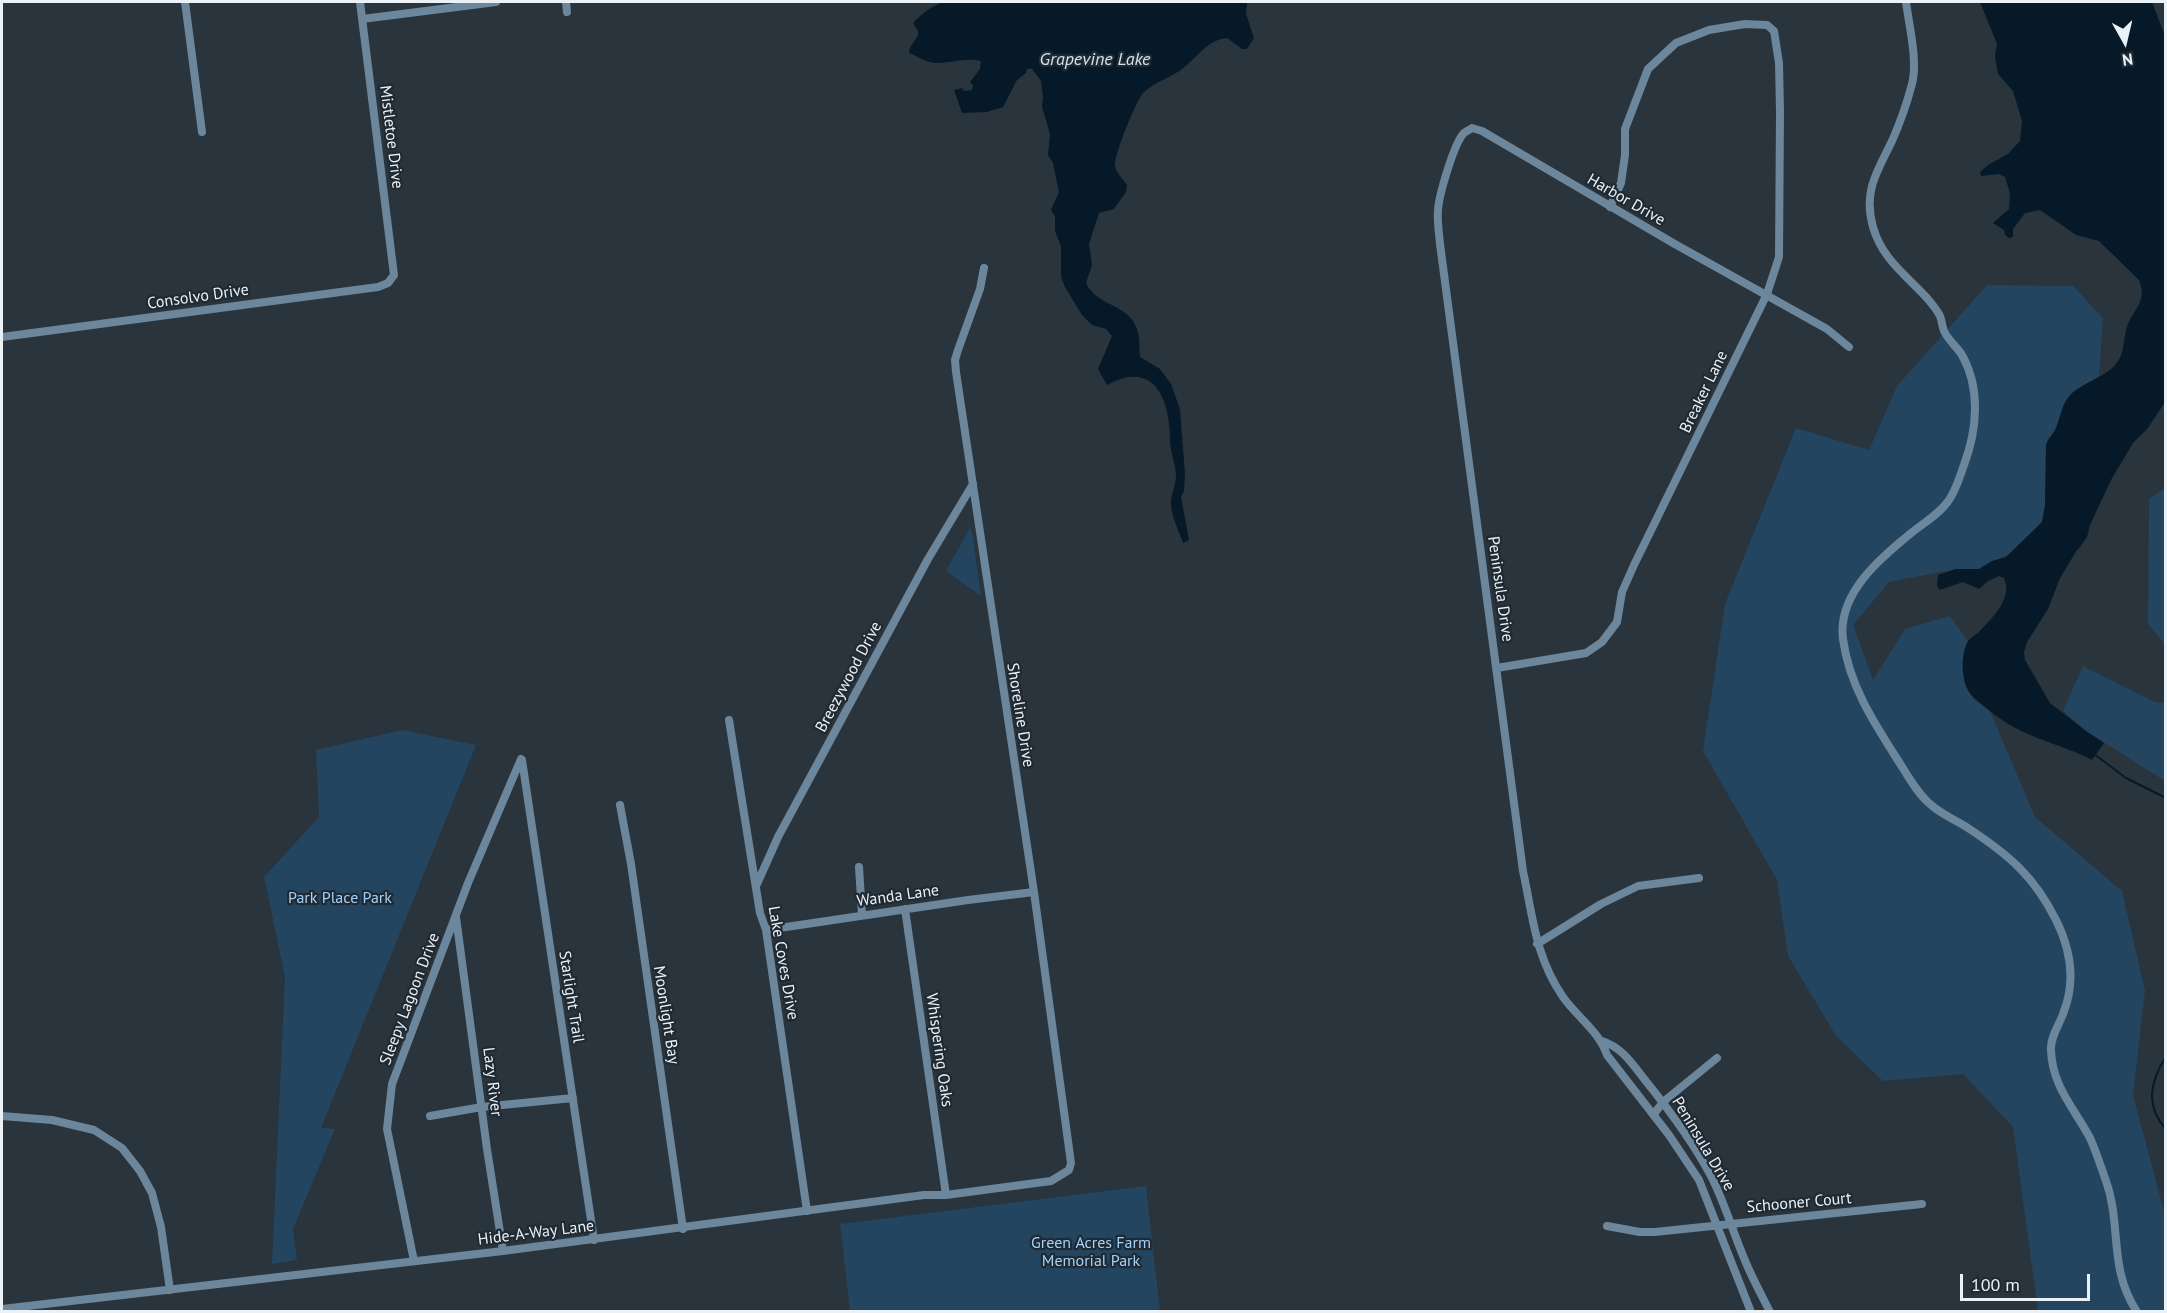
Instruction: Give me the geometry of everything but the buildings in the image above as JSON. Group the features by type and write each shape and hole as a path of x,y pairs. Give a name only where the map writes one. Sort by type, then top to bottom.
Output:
{"street":[{"path":"185,2 202,132"},
{"name":"Mistletoe Drive","path":"360,2 394,275"},
{"path":"363,20 496,2"},
{"path":"566,2 567,12"},
{"path":"1906,2 1913,78 1893,139 1872,182 1869,196 1870,212 1874,232 1892,263 1929,300 1940,315 1944,331 1962,356 1974,384 1976,403 1969,449 1949,500 1872,568 1844,614 1843,638 1863,705 1922,796 1946,816 1965,826 2020,867 2039,890 2057,921 2071,965 2072,979 2065,1009 2051,1044 2056,1081 2089,1138 2107,1182 2112,1204 2115,1251 2119,1270 2128,1298 2137,1311"},
{"name":"Breaker Lane","path":"1497,668 1586,653 1610,634 1617,622 1622,592 1767,294 1779,257 1779,63 1774,31 1767,26 1745,24 1709,30 1676,43 1648,69 1625,129 1625,155 1621,183 1610,207"},
{"name":"Harbor Drive","path":"1473,128 1482,131 1610,207 1767,294 1827,329 1849,347"},
{"name":"Peninsula Drive","path":"1473,128 1464,132 1448,167 1437,210 1441,255 1523,871 1537,944 1563,996 1602,1041 1607,1055 1654,1114 1699,1180 1751,1311"},
{"name":"Shoreline Drive","path":"984,268 980,289 955,360 1034,892 1071,1163 1069,1170"},
{"name":"Consolvo Drive","path":"2,337 378,286 388,283 394,275"},
{"name":"Breezywood Drive","path":"757,886 778,837 928,559 973,484"},
{"name":"Lake Coves Drive","path":"729,720 760,913 766,930 807,1211"},
{"name":"Sleepy Lagoon Drive","path":"414,1261 387,1129 392,1084 472,871 521,759"},
{"name":"Starlight Trail","path":"521,759 594,1240"},
{"name":"Moonlight Bay","path":"620,805 683,1229"},
{"path":"860,867 862,915"},
{"path":"1537,944 1601,904 1638,886 1700,878"},
{"name":"Wanda Lane","path":"766,930 1034,892"},
{"name":"Whispering Oaks","path":"905,909 946,1195"},
{"name":"Lazy River","path":"456,916 503,1251"},
{"name":"Peninsula Drive","path":"1602,1041 1611,1044 1623,1053 1664,1102 1712,1177 1732,1222 1733,1232 1745,1261 1770,1311"},
{"path":"1654,1114 1664,1102 1717,1058"},
{"path":"430,1116 482,1107 573,1098"},
{"path":"2,1116 52,1120 94,1130 122,1148 140,1171 152,1193 161,1227 170,1290"},
{"name":"Hide-A-Way Lane","path":"2,1308 503,1251 545,1244 683,1229 924,1195 946,1195 1051,1181 1069,1170"},
{"name":"Schooner Court","path":"1607,1226 1640,1232 1922,1204"}],"green space":[{"path":"1987,285 2073,286 2103,318 2099,376 2072,394 2065,403 2054,433 2048,438 2045,506 2042,522 2011,553 1979,569 1956,569 1889,582 1853,625 1873,680 1905,629 1950,616 1968,641 1965,651 1973,699 1990,711 2035,817 2122,891 2145,991 2133,1095 2165,1215 2165,1311 2038,1311 2013,1127 1963,1074 1883,1081 1836,1036 1788,956 1777,880 1703,751 1725,604 1796,428 1869,450 1897,386"},
{"path":"2165,488 2165,644 2148,624 2149,499"},
{"path":"971,526 981,596 946,571"},
{"path":"2083,666 2157,703 2165,702 2165,781 2086,731 2063,711"},
{"name":"Park Place Park","path":"402,730 476,745 321,1128 335,1129 293,1229 297,1260 272,1264 285,977 264,877 319,817 316,750"},
{"name":"Green Acres Farm Memorial Park","path":"1146,1186 1160,1311 850,1311 840,1224"}],"water":[{"name":"Grapevine Lake","path":"945,2 1247,2 1246,14 1254,38 1247,49 1242,49 1227,38 1220,39 1203,50 1182,69 1143,93 1126,128 1116,159 1117,171 1127,185 1126,192 1114,209 1099,213 1089,244 1092,265 1086,283 1097,297 1120,309 1133,321 1138,332 1140,357 1160,369 1171,384 1180,409 1185,474 1184,491 1181,497 1189,540 1183,543 1171,508 1176,472 1170,444 1167,410 1162,398 1156,387 1148,380 1137,377 1123,378 1107,385 1098,369 1112,336 1106,329 1092,325 1082,315 1061,277 1061,246 1055,231 1055,216 1051,210 1059,192 1053,163 1048,155 1050,134 1042,107 1041,81 1032,69 1027,69 1026,73 1017,80 1003,107 987,112 962,113 954,90 962,88 964,91 972,90 973,86 970,82 980,69 981,61 933,63 909,53 918,34 913,23 928,10"},
{"path":"1980,2 2152,2 2165,36 2165,402 2148,428 2133,443 2111,480 2090,525 2087,537 2060,578 2048,609 2027,642 2024,652 2025,660 2050,703 2104,743 2092,760 2015,728 1975,699 1968,691 1963,668 1966,644 2000,608 2006,593 2004,578 1999,576 1988,581 1979,589 1963,582 1940,590 1937,586 1938,575 1956,569 1979,569 1992,561 2006,557 2042,522 2045,506 2046,445 2055,430 2063,406 2068,397 2077,389 2116,364 2123,349 2127,327 2139,305 2142,294 2139,280 2099,241 2076,235 2040,210 2025,213 2013,229 2013,237 2009,238 2005,235 2004,230 1993,223 2009,209 2010,193 2005,177 1999,174 1981,176 1980,172 2008,154 2020,141 2022,121 2013,91 1998,74 1995,56 1997,44"}],"waterway":[{"path":"2094,754 2126,778 2166,798"},
{"path":"2166,1056 2152,1093 2155,1111 2166,1129"}]}
